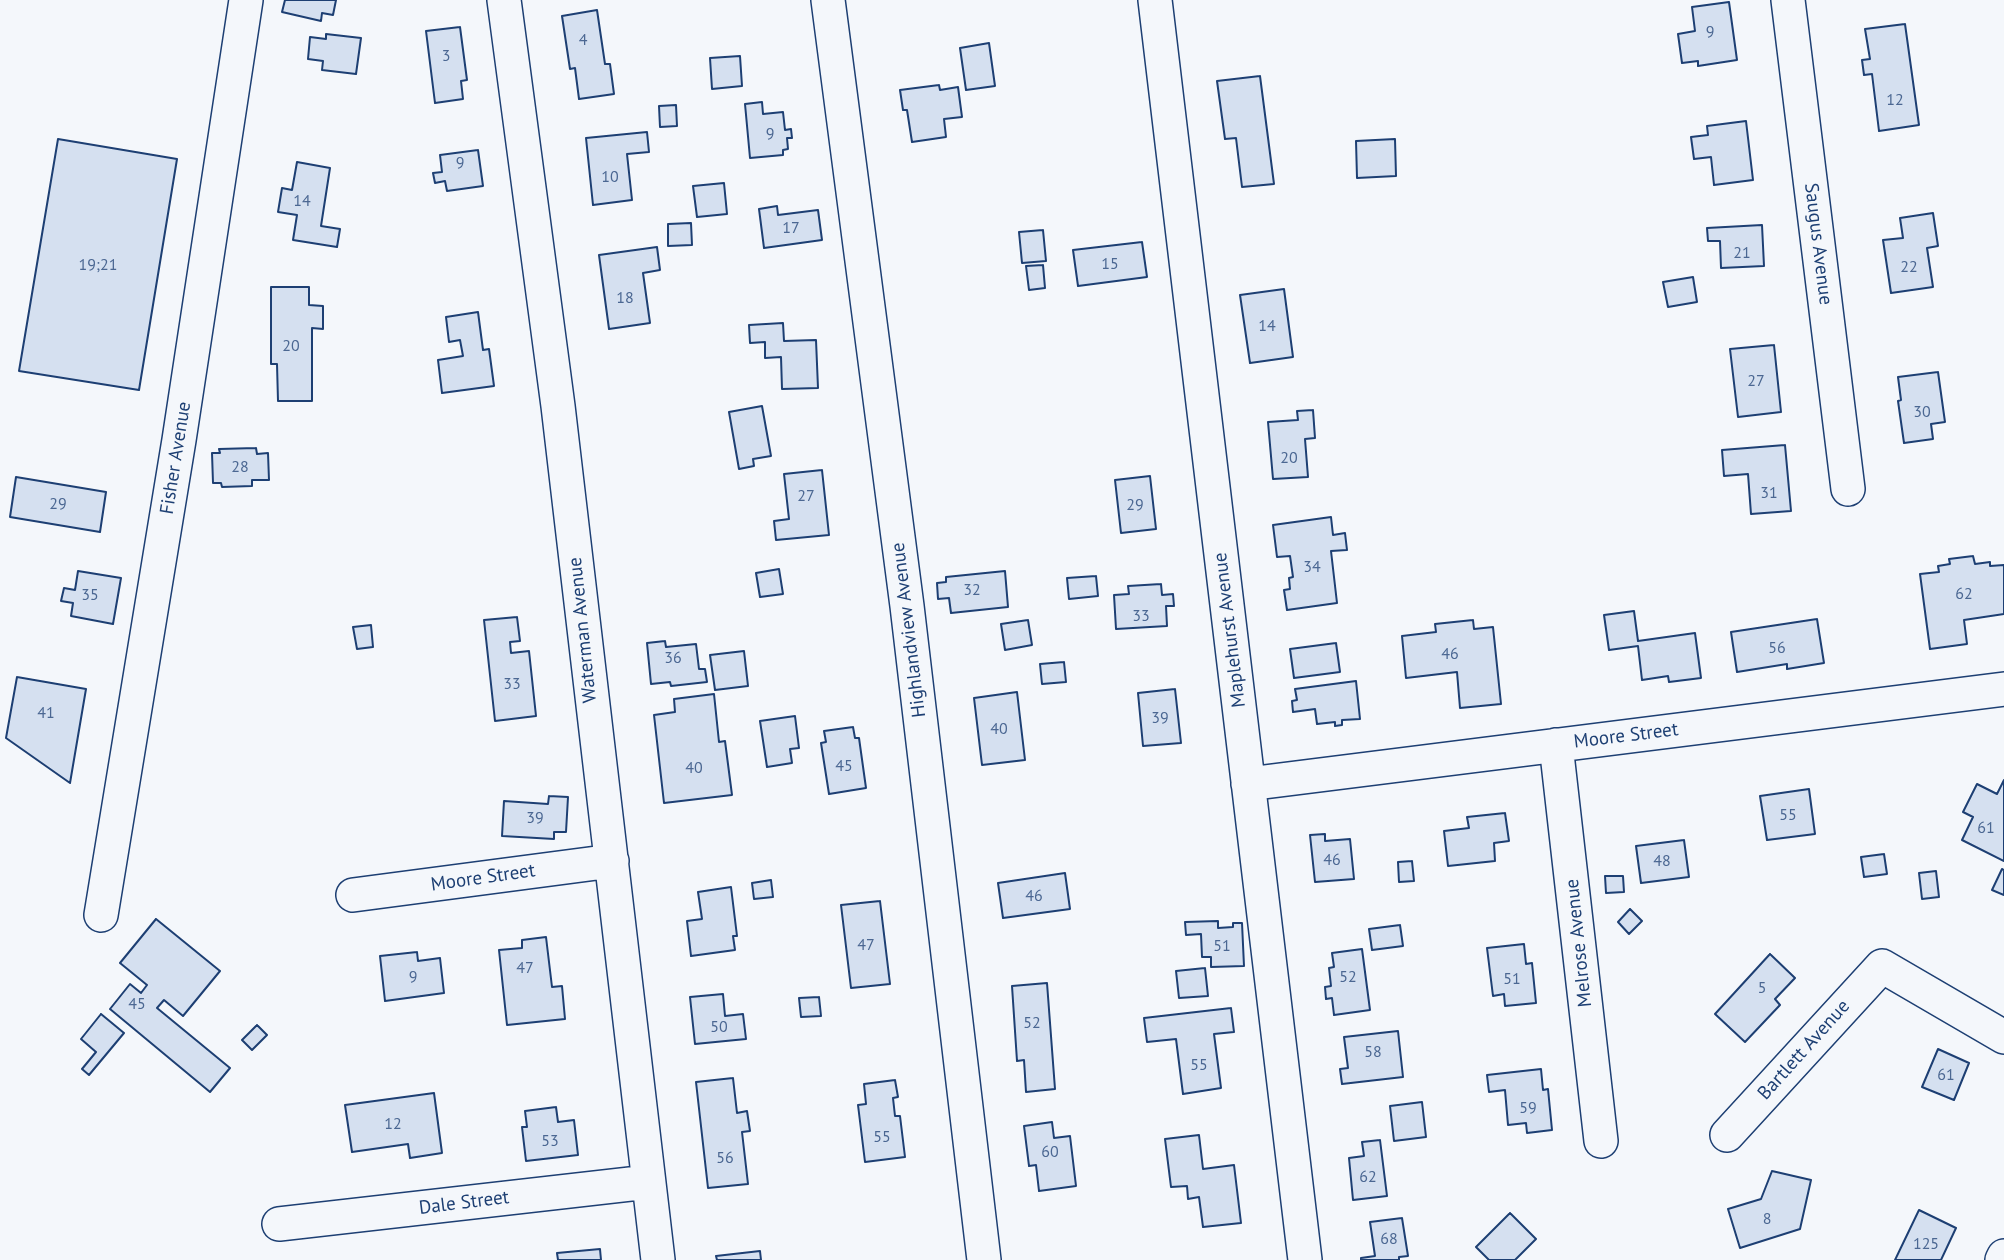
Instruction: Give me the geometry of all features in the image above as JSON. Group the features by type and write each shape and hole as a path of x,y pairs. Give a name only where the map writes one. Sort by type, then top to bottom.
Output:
{"street":[{"name":"Fisher Avenue","path":"101,915 179,440 246,0"},
{"name":"Waterman Avenue","path":"505,0 558,406 658,1260"},
{"name":"Highlandview Avenue","path":"828,0 907,606 984,1260"},
{"name":"Maplehurst Avenue","path":"1155,0 1305,1260"},
{"name":"Saugus Avenue","path":"1788,0 1848,489"},
{"name":"Moore Street","path":"1248,784 2004,689"},
{"name":"Melrose Avenue","path":"1556,745 1601,1141"},
{"name":"Moore Street","path":"353,895 612,861"},
{"name":"Bartlett Avenue","path":"1727,1135 1882,966 2004,1037"},
{"name":"Dale Street","path":"279,1224 648,1182"}],"building":[{"path":"285,0 336,0 333,15 322,13 321,21 282,12"},
{"path":"1729,2 1737,60 1698,66 1698,61 1682,63 1678,34 1695,31 1692,7"},
{"path":"597,10 605,64 610,64 614,94 579,99 575,68 570,69 562,16"},
{"path":"1905,24 1919,125 1879,131 1872,74 1864,75 1862,60 1870,59 1865,29"},
{"path":"460,27 467,80 461,81 463,99 435,103 426,31"},
{"path":"326,34 361,38 356,74 322,70 323,61 308,59 310,37 326,39"},
{"path":"989,43 995,86 966,90 960,48"},
{"path":"740,56 742,86 712,89 710,58"},
{"path":"1260,76 1274,184 1242,187 1236,138 1225,139 1217,81"},
{"path":"939,85 940,90 958,87 962,117 944,119 946,137 912,142 907,110 903,110 900,90"},
{"path":"762,102 763,114 783,112 785,130 791,129 792,138 787,138 788,149 783,150 783,155 750,158 745,104"},
{"path":"676,105 677,126 660,127 659,106"},
{"path":"1746,121 1753,180 1714,185 1711,157 1694,159 1691,137 1708,135 1707,126"},
{"path":"647,132 649,152 627,154 632,200 593,205 586,138"},
{"path":"58,139 177,159 139,390 19,371"},
{"path":"1395,139 1396,176 1357,178 1356,141"},
{"path":"478,150 483,186 447,191 445,181 435,183 433,173 442,172 440,155"},
{"path":"297,162 330,168 321,226 340,229 337,247 293,240 297,215 278,212 282,188 292,190"},
{"path":"724,183 727,214 697,217 693,186"},
{"path":"777,206 778,215 818,210 822,240 764,248 759,209"},
{"path":"1933,213 1938,246 1927,248 1933,287 1891,293 1883,240 1903,238 1900,218"},
{"path":"691,223 692,245 668,246 668,224"},
{"path":"1762,225 1764,266 1721,268 1720,241 1708,241 1707,228"},
{"path":"1043,230 1046,261 1022,263 1019,232"},
{"path":"1142,242 1147,277 1078,286 1073,250"},
{"path":"657,247 660,270 643,273 650,323 609,329 599,255"},
{"path":"1043,265 1045,288 1029,290 1026,266"},
{"path":"1693,277 1697,302 1668,307 1663,282"},
{"path":"271,287 309,287 309,305 323,306 323,329 312,328 312,401 278,401 277,364 271,364"},
{"path":"1284,289 1293,357 1250,363 1240,295"},
{"path":"478,312 483,350 489,349 494,386 442,393 438,360 463,356 460,340 449,342 446,317"},
{"path":"783,323 784,341 816,340 818,388 782,389 781,357 765,358 765,342 750,343 749,325"},
{"path":"1774,345 1781,412 1738,417 1730,349"},
{"path":"1938,372 1945,422 1931,424 1933,439 1904,443 1898,401 1901,400 1898,377"},
{"path":"762,406 771,456 753,459 754,466 739,469 729,412"},
{"path":"1313,410 1315,438 1305,439 1308,477 1273,479 1268,422 1298,420 1297,411"},
{"path":"1785,445 1791,511 1751,514 1748,474 1724,476 1722,450"},
{"path":"256,448 257,454 268,453 269,480 252,480 252,486 222,487 221,483 213,483 212,453 220,453 219,449"},
{"path":"822,470 829,535 776,540 774,521 789,519 784,474"},
{"path":"1150,476 1156,529 1121,533 1115,480"},
{"path":"16,477 106,492 100,532 10,517"},
{"path":"1331,517 1333,535 1345,533 1347,550 1331,551 1337,603 1287,610 1284,590 1290,589 1289,578 1293,577 1290,556 1277,557 1273,525"},
{"path":"1973,556 1975,564 1990,562 1990,566 2004,565 2004,614 1964,620 1967,644 1930,649 1920,574 1939,572 1938,566 1950,564 1949,559"},
{"path":"779,569 783,594 760,597 756,573"},
{"path":"78,571 121,578 113,624 71,616 73,603 61,601 64,588 75,590"},
{"path":"1005,571 1008,607 951,613 949,598 938,599 937,583 946,582 946,577"},
{"path":"1096,576 1098,596 1069,599 1067,578"},
{"path":"1161,584 1162,595 1173,594 1174,606 1166,606 1167,626 1116,629 1114,595 1129,594 1128,586"},
{"path":"1634,611 1638,641 1695,633 1701,678 1669,682 1668,676 1642,680 1638,646 1609,650 1604,615"},
{"path":"517,617 520,641 510,642 511,653 529,651 536,716 495,721 484,620"},
{"path":"1817,619 1824,663 1787,669 1787,664 1737,672 1731,632"},
{"path":"1028,620 1032,645 1005,650 1001,624"},
{"path":"1473,620 1474,629 1493,627 1501,704 1460,708 1457,672 1406,678 1402,636 1436,632 1435,624"},
{"path":"371,625 373,647 357,649 353,627"},
{"path":"665,641 666,647 696,644 699,669 705,669 707,682 671,686 670,682 651,684 647,643"},
{"path":"1336,643 1340,672 1294,678 1290,649"},
{"path":"744,651 748,686 715,690 710,655"},
{"path":"1064,662 1066,682 1042,684 1040,664"},
{"path":"17,677 86,689 70,783 6,738"},
{"path":"1356,681 1360,719 1342,720 1342,725 1335,726 1335,722 1317,724 1315,709 1293,712 1292,701 1297,700 1295,689"},
{"path":"1175,689 1181,743 1143,746 1138,693"},
{"path":"1017,692 1025,760 982,765 974,698"},
{"path":"714,694 719,742 725,741 732,795 664,803 654,715 675,712 674,699"},
{"path":"795,716 799,748 790,749 792,763 767,767 760,721"},
{"path":"853,727 855,738 859,738 866,788 829,794 821,743 826,742 824,731"},
{"path":"2004,780 2004,861 1962,840 1973,817 1963,812 1977,784 1997,794"},
{"path":"1809,789 1815,834 1767,840 1760,796"},
{"path":"549,796 568,797 566,832 554,832 554,839 502,836 504,801 548,804"},
{"path":"1505,813 1509,841 1494,843 1495,861 1448,866 1444,831 1469,828 1467,817"},
{"path":"1325,834 1325,841 1350,839 1354,879 1315,882 1310,835"},
{"path":"1684,840 1689,877 1641,883 1636,846"},
{"path":"1884,854 1887,874 1864,877 1861,857"},
{"path":"1412,861 1414,881 1399,882 1398,862"},
{"path":"2002,869 2004,870 2004,895 1992,890"},
{"path":"1936,871 1939,897 1922,899 1919,873"},
{"path":"1065,873 1070,909 1003,918 998,883"},
{"path":"1605,876 1623,876 1624,892 1606,893"},
{"path":"771,880 773,897 754,899 752,883"},
{"path":"731,887 737,936 733,936 735,950 691,956 687,921 702,919 698,892"},
{"path":"880,901 890,984 851,988 841,905"},
{"path":"1630,909 1642,921 1629,934 1618,922"},
{"path":"156,919 220,971 183,1016 164,1000 157,1008 230,1068 210,1092 110,1009 130,984 141,993 147,985 120,963"},
{"path":"1218,921 1218,928 1242,923 1244,966 1211,967 1211,957 1202,957 1201,934 1186,935 1185,922"},
{"path":"1400,925 1403,946 1372,950 1369,929"},
{"path":"546,937 552,987 562,986 565,1019 507,1025 499,950 522,948 522,940"},
{"path":"1524,944 1526,964 1532,963 1536,1003 1505,1006 1504,994 1493,996 1487,948"},
{"path":"1362,949 1370,1010 1334,1015 1332,998 1326,999 1325,987 1331,986 1329,968 1334,967 1332,953"},
{"path":"417,952 418,961 440,958 444,993 385,1001 380,956"},
{"path":"1770,954 1795,978 1775,999 1780,1005 1745,1042 1715,1014"},
{"path":"1205,968 1208,996 1179,998 1176,971"},
{"path":"1047,983 1055,1089 1026,1092 1024,1060 1017,1061 1012,986"},
{"path":"723,994 725,1016 743,1014 746,1039 695,1044 690,997"},
{"path":"819,997 821,1016 801,1017 799,998"},
{"path":"1231,1008 1234,1032 1214,1034 1221,1088 1183,1094 1176,1039 1147,1042 1144,1018"},
{"path":"101,1014 124,1033 89,1075 82,1069 96,1052 81,1039"},
{"path":"257,1025 267,1035 252,1050 242,1040"},
{"path":"1398,1031 1403,1077 1342,1084 1340,1069 1348,1068 1344,1037"},
{"path":"1938,1049 1969,1063 1954,1100 1922,1087"},
{"path":"1541,1069 1543,1090 1548,1089 1552,1130 1527,1133 1526,1123 1508,1125 1505,1090 1489,1092 1487,1075"},
{"path":"733,1078 737,1113 747,1111 750,1131 742,1132 748,1184 708,1188 696,1082"},
{"path":"895,1080 898,1097 893,1098 895,1116 900,1116 905,1157 865,1162 858,1105 866,1104 864,1084"},
{"path":"434,1093 442,1153 410,1158 408,1144 352,1152 345,1105"},
{"path":"1422,1102 1426,1137 1394,1141 1390,1106"},
{"path":"556,1107 558,1122 574,1120 578,1155 526,1161 522,1127 527,1127 525,1111"},
{"path":"1052,1122 1054,1138 1070,1136 1076,1186 1039,1191 1036,1165 1029,1166 1024,1126"},
{"path":"1199,1135 1203,1169 1234,1165 1241,1223 1203,1227 1199,1197 1188,1199 1187,1186 1171,1187 1165,1139"},
{"path":"1380,1140 1387,1196 1353,1200 1349,1158 1364,1156 1362,1142"},
{"path":"1772,1171 1811,1180 1800,1229 1740,1248 1728,1209 1761,1199"},
{"path":"1919,1210 1956,1228 1941,1260 1895,1260"},
{"path":"1510,1213 1536,1239 1515,1260 1489,1260 1476,1247"},
{"path":"1402,1218 1408,1256 1399,1257 1399,1260 1361,1260 1375,1256 1370,1222"},
{"path":"600,1249 601,1260 558,1260 557,1253"},
{"path":"760,1251 761,1260 717,1260 716,1256"}]}
